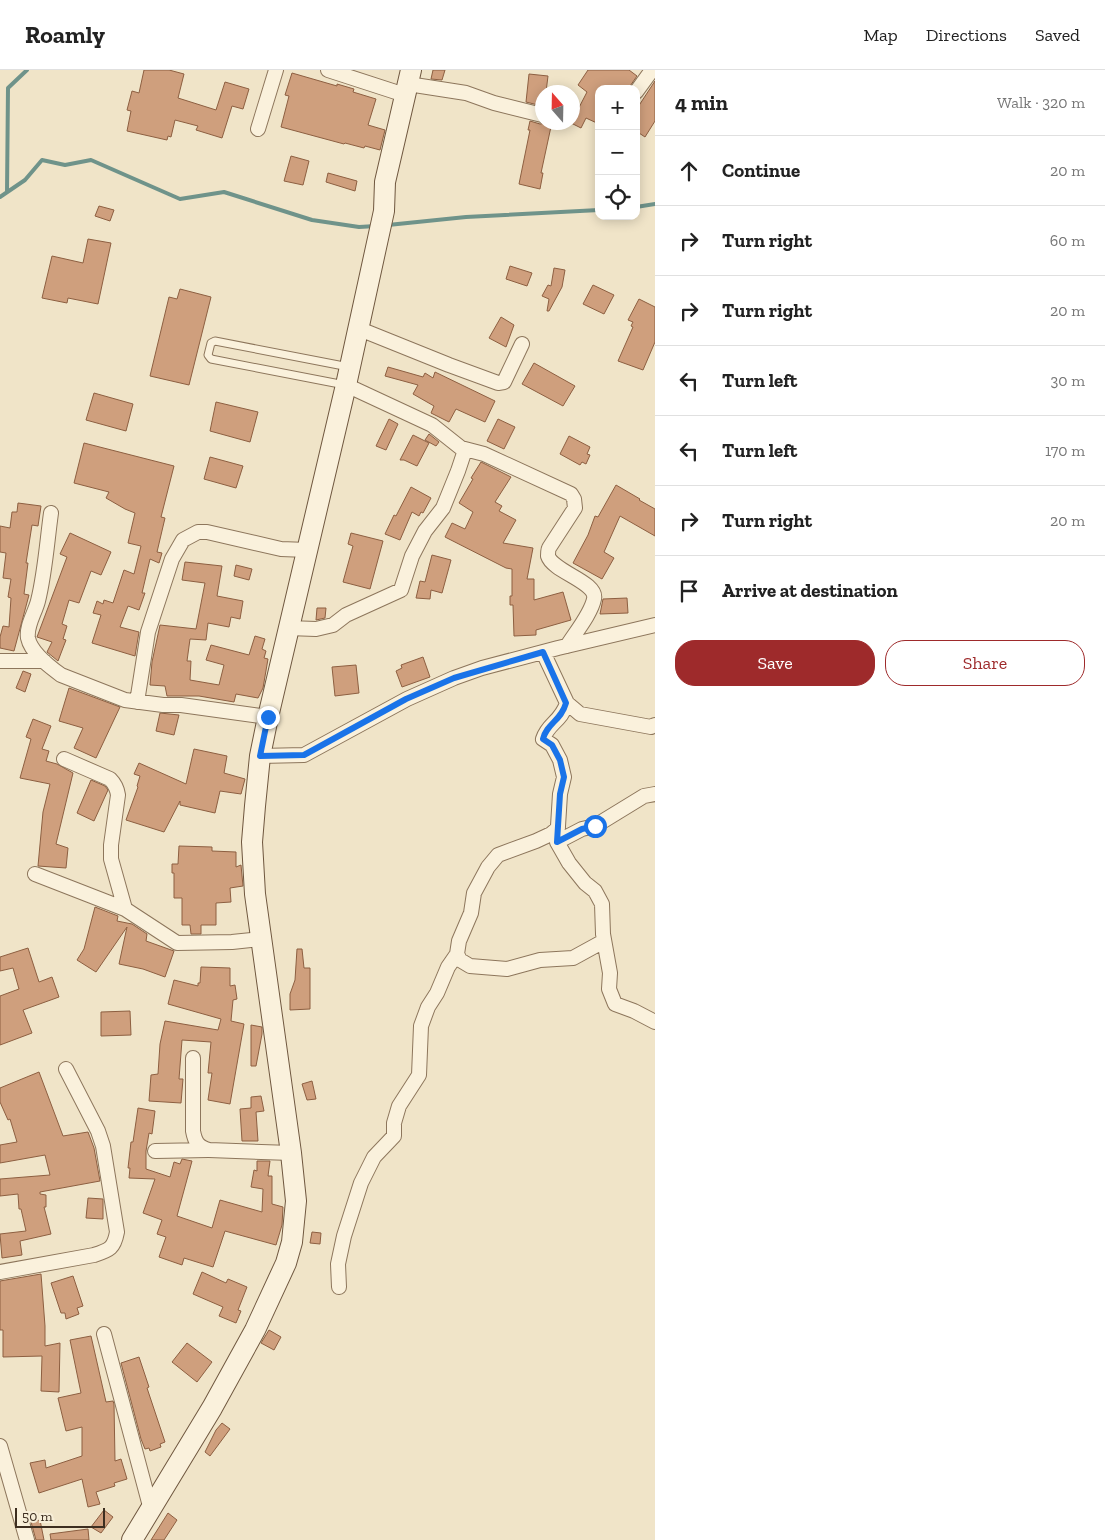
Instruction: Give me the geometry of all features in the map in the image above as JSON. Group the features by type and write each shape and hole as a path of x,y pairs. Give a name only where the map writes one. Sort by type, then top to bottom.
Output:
{"main road":[{"path":"132,1540 212,1408 250,1338 286,1263 292,1242 296,1201 291,1153 255,894 252,842 260,756 288,628 348,376 384,211 385,182 408,83"}],"street":[{"path":"258,129 276,70"},
{"path":"328,70 466,93 494,103 535,113"},
{"path":"640,86 652,70"},
{"path":"358,328 449,365 498,382 504,382 508,376 522,344"},
{"path":"348,376 432,426 465,450 484,454 571,494 574,499 575,508 548,548 548,556 552,562 588,586 594,592 595,598 567,646"},
{"path":"288,628 316,629 333,625 346,614 401,590 412,556 425,531 443,508 465,450"},
{"path":"51,514 38,602 28,632 28,639 32,648 44,661 62,675 125,700 181,705 268,717"},
{"path":"137,702 148,632 172,559 183,540 198,532 208,532 281,548 307,550"},
{"path":"260,756 304,755 406,699 454,678 543,652 655,625"},
{"path":"543,652 566,703 580,714 651,727 655,725"},
{"path":"0,662 44,661"},
{"path":"566,703 564,712 558,720 545,730 543,739 552,745 560,760 564,777 560,794 557,835 569,863 585,883 595,891 602,904 604,941 610,973 609,989 615,1004 655,1022"},
{"path":"64,759 110,779 117,788 118,795 111,845 111,859 125,909"},
{"path":"339,1287 338,1264 344,1236 361,1183 374,1157 394,1136 394,1123 399,1106 419,1075 421,1026 428,1007 437,993 448,967 457,954 459,941 471,913 474,893 493,861 498,855 551,834 557,835 595,826 644,796 655,794"},
{"path":"35,874 125,909 177,943 232,942 261,939"},
{"path":"457,954 460,960 470,966 507,969 540,960 573,958 604,941"},
{"path":"193,1058 193,1131 195,1141 201,1148 209,1150"},
{"path":"0,1272 94,1255 107,1250 114,1244 116,1232 103,1146 98,1131 66,1069"},
{"path":"155,1151 209,1150 291,1153"},
{"path":"104,1334 151,1510"},
{"path":"0,1446 27,1540"}],"lane":[{"path":"215,341 348,376 211,359 208,355 211,343 215,341"}],"building":[{"path":"144,70 169,70 184,74 178,98 216,110 225,82 249,89 243,109 232,106 222,138 196,130 198,126 175,120 171,137 168,136 167,140 127,131 131,111 127,110 132,91 139,93"},
{"path":"433,70 445,70 442,80 431,79"},
{"path":"588,70 629,70 637,76 631,85 595,85 595,122 586,118 581,128 580,106 587,92 578,85"},
{"path":"292,73 354,89 353,92 376,99 368,125 385,130 380,150 344,144 281,127 289,96 285,95"},
{"path":"529,74 548,76 547,85 535,85 535,104 526,102"},
{"path":"655,81 655,121 645,137 640,134 640,104"},
{"path":"530,121 535,122 535,130 550,130 541,173 543,173 540,189 519,184 530,130 528,130"},
{"path":"291,156 309,161 303,185 284,181"},
{"path":"328,173 357,181 355,191 326,182"},
{"path":"99,206 114,210 110,221 95,216"},
{"path":"88,239 111,243 98,304 68,298 67,303 42,298 52,256 83,263"},
{"path":"510,266 532,273 527,286 506,279"},
{"path":"554,268 565,270 562,287 549,311 547,311 549,299 542,296 548,285 551,286"},
{"path":"593,285 614,295 604,314 583,304"},
{"path":"180,289 211,297 189,385 150,376 169,297 177,299"},
{"path":"639,299 655,307 655,342 643,370 618,361 633,327 631,326 633,322 628,320"},
{"path":"501,317 514,325 506,347 489,338"},
{"path":"534,363 575,386 563,406 522,384"},
{"path":"388,367 423,377 425,373 433,378 435,372 495,401 485,422 456,409 449,422 431,413 434,406 413,394 418,385 385,376"},
{"path":"94,393 133,404 126,431 86,420"},
{"path":"216,402 258,412 250,442 210,431"},
{"path":"389,419 398,424 386,450 376,446"},
{"path":"498,419 515,427 504,449 487,441"},
{"path":"429,434 439,442 436,446 425,440"},
{"path":"413,435 429,443 417,466 400,460"},
{"path":"569,436 590,447 587,454 590,455 586,464 582,462 580,465 560,454"},
{"path":"84,443 174,466 161,517 165,518 157,552 162,553 159,563 150,559 142,593 145,593 139,610 128,606 120,627 139,632 135,656 92,643 101,615 93,613 97,601 103,604 104,600 113,603 124,570 134,574 141,546 128,543 135,513 106,498 109,492 74,483"},
{"path":"210,457 243,466 236,488 204,479"},
{"path":"481,462 511,477 495,502 502,506 499,511 516,520 503,543 533,548 527,579 534,579 534,600 563,592 571,620 536,630 536,635 514,636 513,605 510,605 512,569 506,568 445,537 452,523 465,529 473,512 459,503"},
{"path":"616,485 655,509 655,536 620,516 604,552 614,558 602,579 573,563 588,535 595,516 598,517"},
{"path":"411,487 431,498 423,513 421,512 419,516 412,512 400,540 385,534"},
{"path":"18,503 41,506 38,526 32,525 26,563 28,563 24,594 29,595 14,651 0,648 3,626 9,627 11,598 8,597 11,579 3,578 6,553 0,552 0,526 10,528 12,512 17,512"},
{"path":"70,533 111,552 101,575 91,571 79,603 69,600 62,624 67,626 63,639 66,640 58,661 47,652 52,642 37,637 67,557 60,554"},
{"path":"351,533 383,541 370,589 343,582 353,546 348,544"},
{"path":"432,555 451,560 442,593 431,590 430,599 416,598 420,581 425,582"},
{"path":"185,562 222,566 217,596 243,601 240,619 231,617 229,627 208,623 206,640 190,639 187,661 191,661 190,680 219,685 224,665 206,660 211,645 249,655 255,636 265,639 262,649 266,651 264,658 268,659 263,688 258,698 236,694 234,702 199,696 167,696 165,686 150,685 152,662 160,625 196,629 205,583 182,580"},
{"path":"236,565 252,569 249,580 234,576"},
{"path":"627,598 628,613 600,614 603,599"},
{"path":"317,608 326,608 325,618 316,620"},
{"path":"423,657 430,677 402,687 396,671 402,668 401,665"},
{"path":"356,665 359,693 335,696 332,667"},
{"path":"23,671 31,674 25,692 16,688"},
{"path":"69,688 120,707 96,758 74,748 83,728 59,721"},
{"path":"160,713 179,715 174,735 156,731"},
{"path":"33,719 51,726 42,749 49,751 46,761 57,764 73,773 56,844 68,848 66,868 38,866 43,812 50,784 20,778 31,739 26,737"},
{"path":"194,749 227,756 224,773 245,779 241,794 220,791 215,813 180,805 180,801 164,832 126,820 138,787 140,776 134,774 139,763 186,784"},
{"path":"91,780 105,786 108,790 94,821 77,813"},
{"path":"179,846 212,847 212,851 236,852 236,867 241,865 243,886 230,888 231,902 216,903 216,925 201,925 201,934 191,934 190,925 182,925 182,898 174,898 172,864 178,864"},
{"path":"95,907 118,916 117,921 132,924 147,934 146,941 174,951 165,977 143,969 119,964 127,927 96,972 77,960 84,949"},
{"path":"28,948 39,982 52,977 59,997 23,1010 32,1033 0,1045 0,996 19,989 13,968 0,971 0,957"},
{"path":"297,949 302,949 304,968 310,968 310,1009 290,1010 290,994 295,980"},
{"path":"201,967 230,968 230,986 235,985 237,999 233,1000 231,1021 244,1024 230,1104 208,1100 212,1073 208,1073 211,1042 182,1040 179,1079 183,1079 181,1103 149,1101 151,1075 158,1074 160,1044 165,1021 218,1030 221,1019 168,1004 174,980 198,986 198,983 200,983"},
{"path":"130,1011 131,1035 101,1036 101,1012"},
{"path":"251,1025 262,1027 256,1066 251,1066"},
{"path":"39,1072 63,1136 88,1132 94,1148 100,1181 40,1192 40,1194 46,1195 46,1207 44,1207 51,1234 20,1241 22,1255 2,1258 0,1234 26,1231 21,1209 19,1209 18,1194 0,1196 0,1179 50,1175 45,1155 0,1163 0,1145 17,1142 10,1119 8,1120 0,1102 0,1088"},
{"path":"312,1081 316,1099 307,1100 302,1084"},
{"path":"261,1096 264,1111 256,1112 258,1141 242,1141 240,1109 251,1108 251,1097"},
{"path":"138,1108 155,1111 152,1134 149,1133 146,1151 146,1169 170,1177 174,1162 180,1164 182,1159 192,1161 177,1216 212,1228 220,1200 262,1212 263,1189 251,1187 254,1170 257,1171 257,1161 270,1161 268,1176 272,1176 272,1204 283,1207 282,1225 276,1245 225,1231 213,1267 184,1258 182,1265 159,1257 166,1237 157,1234 162,1220 143,1213 155,1179 129,1178 130,1168 128,1168 131,1142 133,1142"},
{"path":"88,1198 103,1199 103,1219 86,1218"},
{"path":"312,1232 321,1233 320,1244 310,1243"},
{"path":"202,1272 226,1283 228,1279 247,1287 238,1310 241,1311 236,1323 219,1316 223,1307 193,1294"},
{"path":"41,1274 45,1346 60,1343 59,1392 41,1391 42,1356 3,1357 3,1330 0,1330 0,1281"},
{"path":"73,1276 83,1306 77,1308 79,1314 66,1319 65,1313 61,1313 51,1283"},
{"path":"269,1330 281,1337 274,1350 261,1343"},
{"path":"91,1336 106,1402 113,1401 114,1404 115,1461 121,1459 127,1479 114,1483 115,1486 96,1492 100,1504 88,1507 82,1479 39,1493 30,1463 45,1460 46,1468 82,1456 82,1427 66,1431 58,1398 81,1393 70,1340"},
{"path":"187,1343 212,1362 197,1382 172,1362"},
{"path":"139,1357 165,1442 160,1444 161,1447 150,1451 149,1448 145,1449 141,1439 121,1363"},
{"path":"222,1423 230,1429 210,1456 205,1452 216,1430"},
{"path":"104,1510 113,1517 101,1533 91,1527"},
{"path":"168,1513 177,1520 164,1540 151,1540"},
{"path":"40,1520 44,1540 36,1540 31,1522"},
{"path":"88,1529 89,1540 51,1540 50,1534"}],"waterway":[{"path":"7,192 8,88 27,70"},
{"path":"0,197 25,180 42,160 65,165 91,160 180,199 224,192 312,220 359,227 376,226"},
{"path":"640,206 655,204"},
{"path":"388,225 466,217 595,210"}],"route":[{"path":"268,717 260,756 294,757 304,755 406,699 454,678 482,668 543,652 566,703 564,712 558,720 545,730 543,739 552,745 560,760 564,777 560,794 557,842 582,829 595,826"}]}
